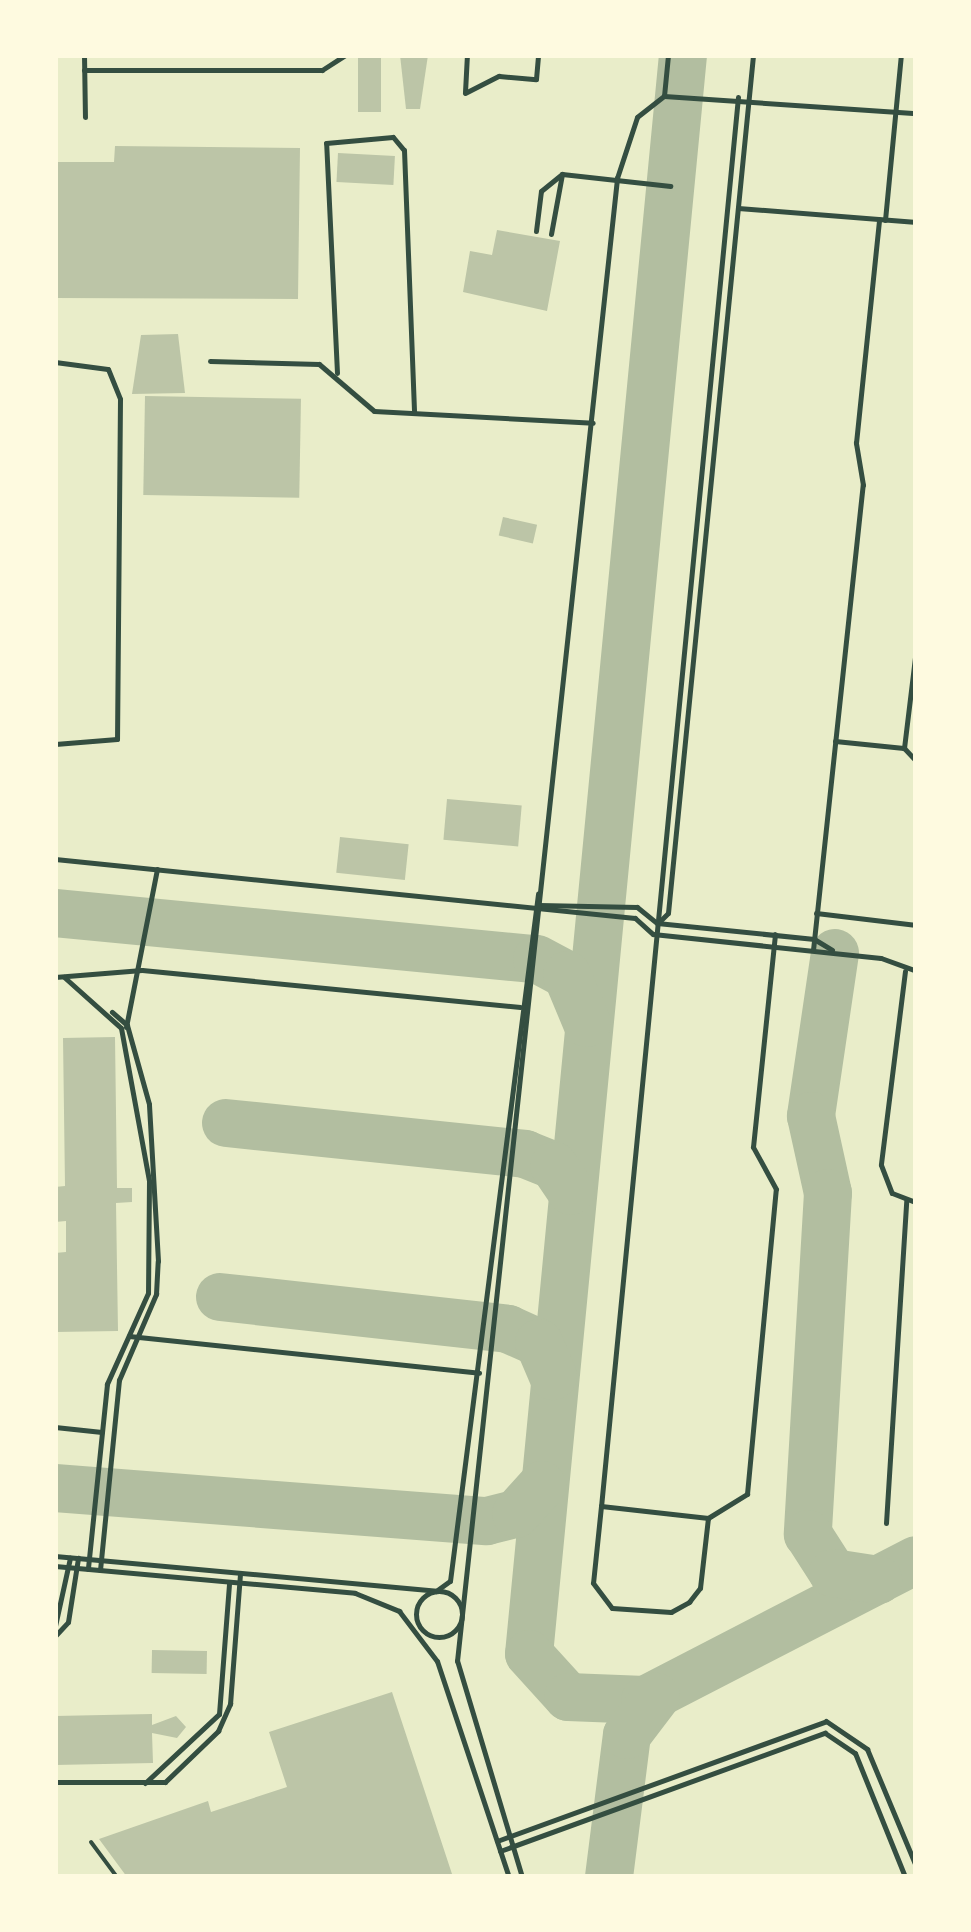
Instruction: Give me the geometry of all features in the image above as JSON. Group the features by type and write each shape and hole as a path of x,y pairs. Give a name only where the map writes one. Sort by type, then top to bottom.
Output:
{"lane":[{"path":"84,55 85,117"},
{"path":"84,70 322,70 344,55"},
{"path":"467,55 465,93 499,76 536,79 538,55"},
{"path":"664,96 668,55"},
{"path":"708,1518 700,1588 689,1602 671,1612 612,1608 593,1583 653,934 668,913 753,55"},
{"path":"813,950 861,507 856,443 901,55"},
{"path":"509,1877 416,1610 457,1565 541,887 617,178 637,118 664,96 738,97 916,114"},
{"path":"658,924 738,97"},
{"path":"337,373 326,143 393,137 404,150 414,414"},
{"path":"551,234 562,174"},
{"path":"536,231 542,191 562,174 670,186"},
{"path":"738,208 916,222"},
{"path":"210,361 319,364 337,373 374,412 593,422"},
{"path":"55,362 108,369 120,399 117,739 55,744"},
{"path":"904,748 916,649"},
{"path":"835,741 904,748 916,761"},
{"path":"55,858 635,918 653,934 835,952 916,972"},
{"path":"88,1569 107,1384 148,1294 149,1197 126,1048 126,1025 142,970 157,869"},
{"path":"536,906 637,907 658,924 814,938 835,952"},
{"path":"816,913 916,924"},
{"path":"601,1506 708,1518 739,1505 750,1482 776,1189 753,1147 775,934"},
{"path":"55,977 142,970 524,1007"},
{"path":"886,1523 906,1200 881,1165 905,970"},
{"path":"64,977 126,1025 158,1177 156,1294 119,1380 100,1570"},
{"path":"97,999 126,1048"},
{"path":"522,1877 458,1680 524,1007"},
{"path":"906,1200 916,1202"},
{"path":"129,1336 488,1374"},
{"path":"55,1427 102,1432"},
{"path":"55,1556 436,1591 457,1598 462,1619"},
{"path":"55,1626 70,1558"},
{"path":"55,1636 68,1622 78,1558"},
{"path":"55,1566 355,1593 424,1632 447,1637 462,1619"},
{"path":"142,1784 219,1714 230,1572"},
{"path":"55,1782 142,1784 176,1775 224,1723 240,1573"},
{"path":"497,1841 826,1721 867,1750 916,1866"},
{"path":"500,1851 825,1732 855,1753 905,1877"}],"path":[{"path":"91,1842 118,1877"}],"building":[{"path":"358,55 381,55 381,112 358,112"},
{"path":"400,55 428,55 420,109 406,109"},
{"path":"115,146 300,148 298,299 55,298 55,162 114,162"},
{"path":"338,153 395,156 393,185 336,182"},
{"path":"497,230 560,241 547,311 463,292 470,251 492,255"},
{"path":"178,334 185,393 132,394 141,335"},
{"path":"145,396 301,399 299,498 143,495"},
{"path":"503,517 537,525 533,543 499,536"},
{"path":"447,799 522,806 518,846 443,840"},
{"path":"340,837 409,844 405,880 336,873"},
{"path":"115,1037 117,1188 132,1188 132,1202 116,1203 118,1331 55,1332 55,1253 66,1252 66,1221 55,1222 55,1187 65,1186 63,1038"},
{"path":"152,1650 207,1651 207,1674 152,1673"},
{"path":"392,1692 453,1877 127,1877 99,1839 208,1801 211,1812 287,1787 269,1732"},
{"path":"152,1714 152,1725 176,1716 186,1727 177,1738 152,1733 153,1763 55,1765 55,1716"}],"taxiway":[{"path":"683,55 529,1654 568,1697 645,1700 916,1560"},
{"path":"55,913 537,959 567,975 587,1023"},
{"path":"835,953 811,1116 828,1193 808,1534 833,1573 878,1580"},
{"path":"226,1123 525,1154 554,1166 571,1191"},
{"path":"220,1297 508,1329 539,1343 553,1376"},
{"path":"55,1488 487,1521 516,1514 542,1485"},
{"path":"609,1877 627,1735 656,1697"}]}
